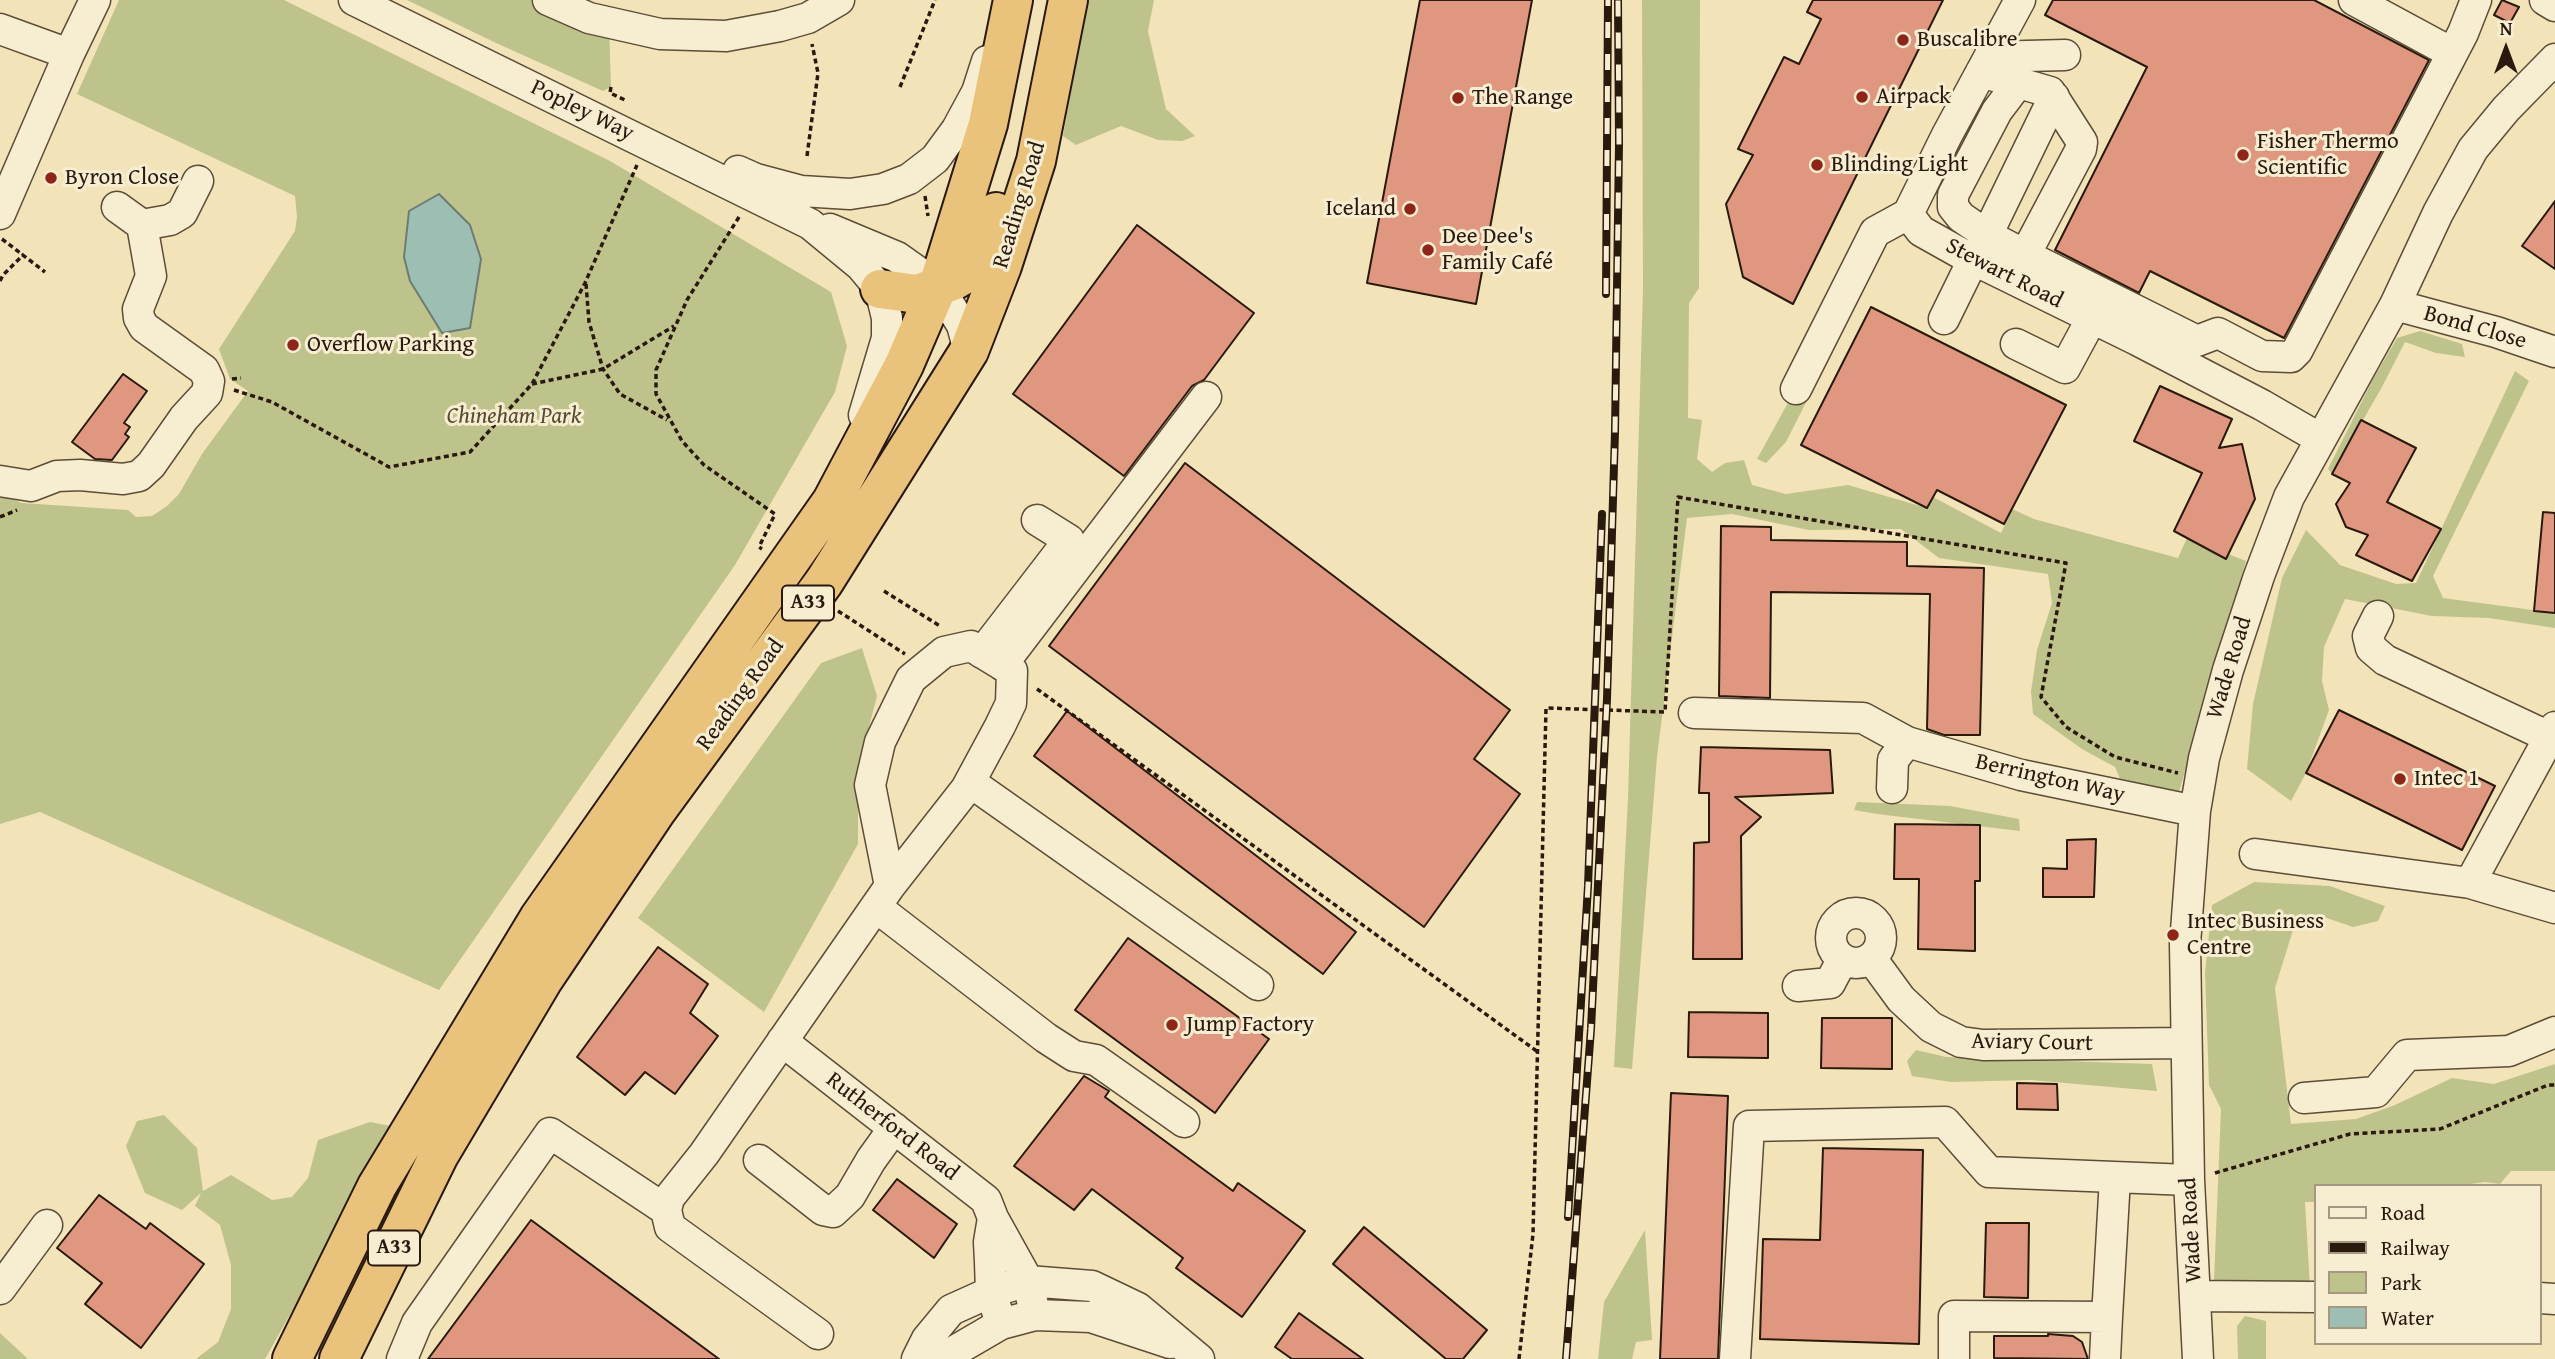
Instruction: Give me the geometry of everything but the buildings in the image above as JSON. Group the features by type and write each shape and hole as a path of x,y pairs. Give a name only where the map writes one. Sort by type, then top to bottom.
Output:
{"highway":[{"name":"Reading Road","path":"292,1359 377,1186 539,918 832,501 904,365 938,286 988,124 1013,0"},
{"path":"880,289 917,294 965,274 978,256 1021,140 1049,0"},
{"name":"Reading Road","path":"339,1359 439,1155 543,980 657,810 824,582 970,351 1002,266 1036,161 1068,0"}],"street":[{"path":"0,214 95,0"},
{"name":"Popley Way","path":"354,0 646,155 810,224 833,230 897,257 938,286 962,325 970,351"},
{"path":"548,0 589,18 660,34 726,36 808,18 839,0"},
{"path":"646,155 678,147 756,179 801,191 850,194 883,189 909,178 935,159 957,129 977,92 994,41 1013,0"},
{"path":"1796,389 1875,232 1908,214 2020,0"},
{"path":"2354,0 2452,52"},
{"path":"2019,82 1997,111 1953,195 1953,207 1980,247 2025,255 2197,341 2218,333 2262,356 2291,357 2297,351 2452,52 2476,0"},
{"path":"2545,0 2555,6"},
{"path":"0,29 69,54"},
{"path":"1985,64 2066,55"},
{"name":"Wade Road","path":"2198,1359 2189,1180 2185,944 2195,811 2207,745 2259,576 2289,497 2319,438 2395,304 2438,213 2473,149 2506,108 2555,59"},
{"path":"1985,64 2054,97 2082,142 2081,149 2025,255"},
{"path":"1944,319 2054,97"},
{"path":"142,225 170,220 181,213 198,181"},
{"path":"0,481 31,486 57,476 122,479 139,476 151,465 184,418 207,393 209,381 204,370 144,327 139,318 138,309 151,276 142,225 117,207"},
{"name":"Stewart Road","path":"1908,214 1921,231 1980,247 2092,318 2262,405 2319,438"},
{"name":"Popley Way","path":"810,224 861,266 880,289 887,318 887,338 870,400 832,501"},
{"name":"Bond Close","path":"2395,304 2496,332 2555,352"},
{"path":"2016,344 2065,368 2092,318"},
{"path":"992,659 1206,397"},
{"path":"992,659 1069,540 1037,520"},
{"path":"2378,616 2368,636 2371,648 2385,660 2552,732 2470,883"},
{"path":"992,659 944,652 911,679 880,742 870,785 883,896 1046,1038 1074,1056 1096,1060 1184,1122"},
{"path":"818,1334 670,1227 666,1210 669,1198 704,1154 883,896 970,782 1011,703 992,659"},
{"name":"Berrington Way","path":"1694,713 1863,718 1907,742 2021,775 2195,811"},
{"path":"1892,788 1893,760 1907,742"},
{"path":"970,782 1258,985"},
{"path":"877,829 924,841"},
{"path":"2256,854 2470,883 2555,908"},
{"name":"Aviary Court","path":"1798,986 1830,983 1857,959 1931,1027 1961,1042 1983,1032 2186,1043"},
{"path":"2304,1098 2376,1092 2407,1055 2509,1051 2555,1032"},
{"name":"Rutherford Road","path":"782,1041 986,1200 1021,1270 1035,1315"},
{"path":"1735,1359 1749,1126 1945,1122 1989,1172 2189,1180"},
{"path":"759,1160 823,1210 833,1212 850,1196 894,1128"},
{"path":"402,1359 417,1323 550,1133 666,1210"},
{"path":"2105,1359 2115,1178"},
{"path":"0,1289 47,1225"},
{"path":"951,1310 991,1292 1021,1270"},
{"path":"917,1359 927,1339 975,1287 1021,1270 1092,1286 1139,1308 1191,1354"},
{"path":"991,1292 1001,1324"},
{"path":"2196,1296 2314,1297"},
{"path":"941,1359 1001,1324 1035,1315 1091,1317 1191,1354"},
{"path":"1954,1359 1954,1316 2107,1317"}],"path":[{"path":"900,87 935,0"},
{"path":"807,156 818,73 811,38"},
{"path":"611,87 610,93 627,102"},
{"path":"230,389 272,402 388,467 470,452 532,384 585,283 646,155"},
{"path":"922,188 926,200 926,225"},
{"path":"737,223 687,300 656,370 656,394 682,441 704,465 775,514 759,547 765,552"},
{"path":"0,238 45,272"},
{"path":"0,281 2,275 24,254"},
{"path":"585,283 589,322 603,369 620,394 669,421"},
{"path":"532,384 603,369 676,325"},
{"path":"1519,1359 1533,1234 1546,708 1665,712 1678,497 2066,563 2041,697 2066,727 2115,757 2182,774"},
{"path":"884,591 992,659 1539,1053"},
{"path":"831,620 838,611 908,655"},
{"path":"2189,1180 2350,1134 2440,1129 2548,1085 2555,1085"}],"green space":[{"name":"Chineham Park","path":"119,0 284,0 610,161 831,292 847,346 835,392 735,565 439,990 40,812 0,824 0,494 22,503 128,510 136,517 152,516 167,506 179,494 202,454 248,391 230,379 219,349 295,231 295,196 77,94"},
{"path":"407,0 552,0 609,23 611,87 603,91"},
{"path":"1087,0 1154,0 1148,31 1166,109 1195,136 1182,141 1158,140 1121,126 1076,145 1063,136"},
{"path":"1642,0 1700,0 1699,288 1689,303 1688,418 1702,420 1697,459 1712,472 1725,463 1744,460 1752,485 1786,494 1848,485 1927,508 1933,497 2001,533 2012,509 2034,519 2178,558 2187,538 2246,561 2179,792 2120,779 2115,767 2082,749 2033,714 2031,692 2037,650 2052,603 2048,574 1939,558 1901,529 1809,530 1732,514 1687,518 1657,757 1632,1069 1614,1067 1628,798 1643,289"},
{"path":"1881,234 1888,240 1786,442 1766,463 1757,459"},
{"path":"2420,331 2462,344 2465,357 2436,353 2405,342 2332,474 2328,469 2397,338"},
{"path":"2515,371 2529,381 2433,576 2443,598 2555,613 2555,628 2489,618 2432,616 2345,599 2324,647 2322,681 2329,710 2306,773 2291,801 2247,769 2253,704 2282,578 2306,530 2340,565 2396,584 2416,583"},
{"path":"862,648 877,696 858,769 858,844 764,1012 638,918 821,663"},
{"path":"1857,802 1950,806 2019,819 2020,831 1854,810"},
{"path":"2254,882 2330,886 2385,906 2378,921 2353,927 2321,916 2293,930 2275,988 2291,1124 2356,1119 2395,1105 2452,1078 2494,1084 2555,1064 2555,1171 2511,1171 2500,1184 2314,1184 2314,1202 2305,1202 2310,1287 2214,1281 2221,1109 2209,1085 2205,973 2212,905"},
{"path":"1916,1050 1946,1057 2152,1064 2157,1091 2031,1080 1951,1082 1912,1076 1907,1061"},
{"path":"164,1115 197,1148 203,1191 231,1175 272,1200 292,1197 308,1178 318,1140 370,1122 396,1127 265,1359 196,1359 218,1342 231,1309 231,1265 220,1225 195,1206 201,1193 182,1210 145,1193 126,1146 137,1121"},
{"path":"1645,1230 1652,1340 1636,1342 1632,1359 1598,1359 1604,1302"},
{"path":"2245,1316 2266,1321 2266,1359 2238,1359 2237,1326"},
{"path":"0,1333 28,1359 0,1359"}],"water":[{"path":"439,194 470,225 481,259 470,328 442,333 410,281 404,257 409,211"}],"railway":[{"path":"1606,294 1608,0"},
{"path":"1566,1359 1591,1029 1607,699 1615,432 1618,0"},
{"path":"1568,1217 1588,886 1602,514"}],"place":[{"name":"Buscalibre","path":"1903,40"},
{"name":"Airpack","path":"1862,97"},
{"name":"The Range","path":"1458,98"},
{"name":"Fisher Thermo Scientific","path":"2243,155"},
{"name":"Blinding Light","path":"1817,165"},
{"name":"Byron Close","path":"51,178"},
{"name":"Iceland","path":"1410,209"},
{"name":"Dee Dee's Family Café","path":"1428,250"},
{"name":"Overflow Parking","path":"293,345"},
{"name":"Intec 1","path":"2400,779"},
{"name":"Intec Business Centre","path":"2173,935"},
{"name":"Jump Factory","path":"1172,1025"}]}
